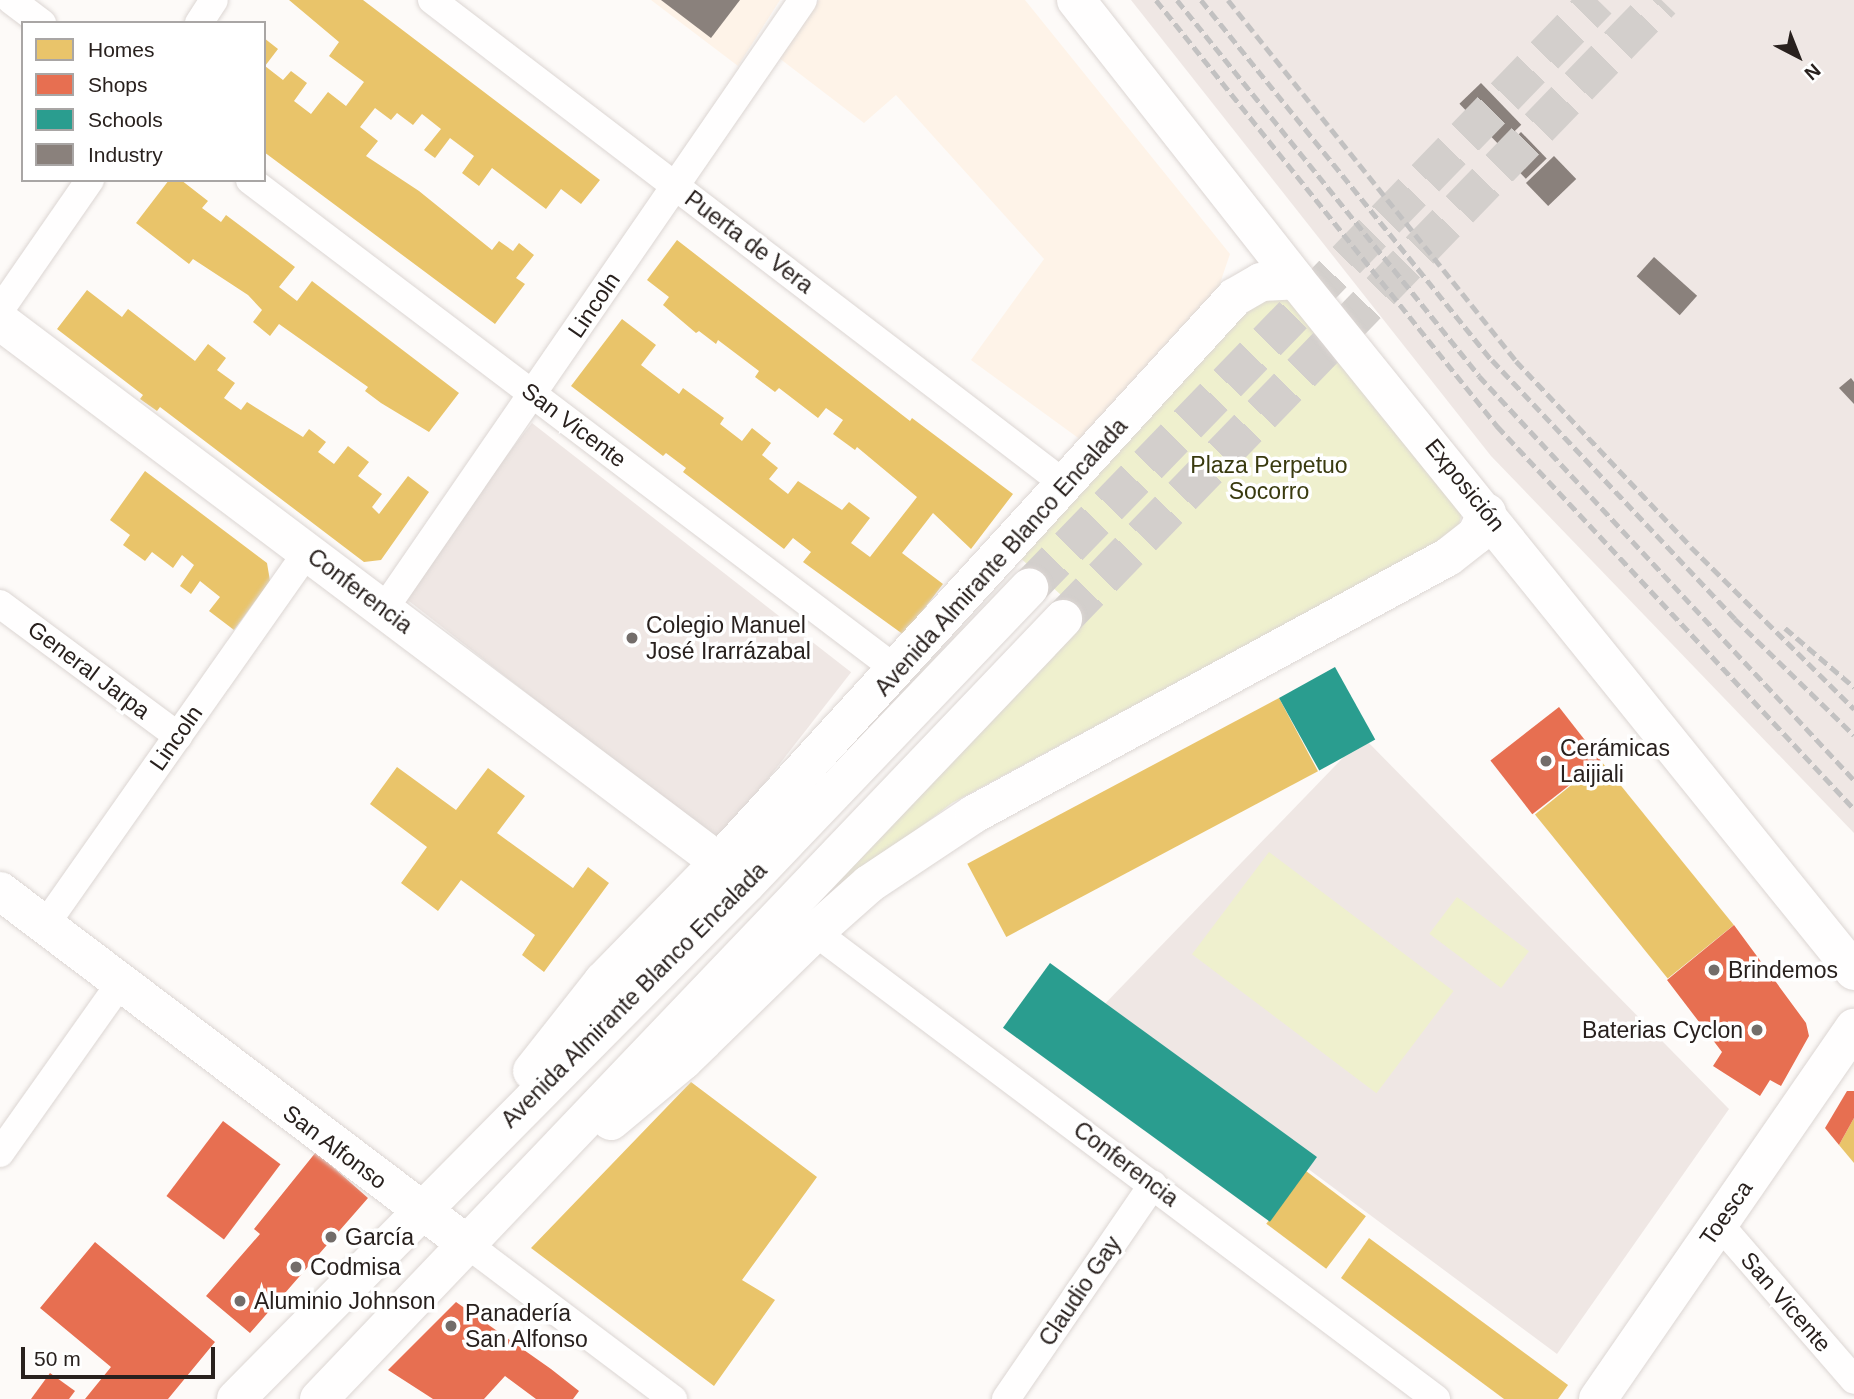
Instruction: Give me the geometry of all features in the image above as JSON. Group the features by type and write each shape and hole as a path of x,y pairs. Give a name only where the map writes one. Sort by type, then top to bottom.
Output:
{"main road":[{"name":"Exposición","path":"1076,0 1296,280 1487,512 1854,971"},
{"name":"Avenida Almirante Blanco Encalada","path":"497,1130 530,1074 577,1011 898,671 1235,298 1261,282 1296,280"},
{"name":"Conferencia","path":"0,321 719,862"},
{"path":"547,1161 644,1096 869,884 974,814 1448,557 1476,535 1487,512"},
{"name":"Avenida Almirante Blanco Encalada","path":"236,1399 497,1130 746,884 1029,588"},
{"name":"Avenida Almirante Blanco Encalada","path":"319,1399 1063,619"},
{"name":"San Alfonso","path":"0,891 467,1244"},
{"name":"Toesca","path":"1598,1399 1854,1028"}],"street":[{"path":"12,0 38,21"},
{"path":"200,21 214,0"},
{"name":"Puerta de Vera","path":"432,0 1066,485"},
{"name":"Lincoln","path":"384,609 803,0"},
{"path":"0,310 89,182"},
{"name":"San Vicente","path":"253,182 898,671"},
{"name":"Lincoln","path":"45,925 307,552"},
{"name":"General Jarpa","path":"0,604 178,736"},
{"name":"Conferencia","path":"815,932 1436,1399"},
{"path":"0,1153 121,982"},
{"name":"Claudio Gay","path":"1006,1399 1153,1184"},
{"name":"San Vicente","path":"1719,1224 1854,1380"},
{"name":"San Alfonso","path":"467,1244 673,1399"}],"shaded area":[{"path":"651,0 780,0 738,66"},
{"path":"819,0 1025,0 1230,254 1217,292 1081,440 971,360 1044,259 896,95 864,123 779,58"},
{"path":"1131,0 1854,0 1854,833 1491,456"},
{"name":"Colegio Manuel José Irarrázabal","path":"532,423 851,672 718,843 399,593"},
{"path":"1363,737 1729,1109 1557,1354 1097,1012"}],"green space":[{"name":"Plaza Perpetuo Socorro","path":"1285,292 1463,506 1459,525 1440,541 952,803 845,884 828,889 1083,615 1016,554 1249,294"},
{"path":"1269,852 1453,991 1376,1093 1192,954"},
{"path":"1457,897 1529,951 1501,988 1429,934"}],"building: Homes":[{"path":"289,0 363,0 600,180 581,204 561,189 546,209 492,168 479,186 462,173 474,156 450,138 435,158 424,150 441,129 422,114 413,125 397,113 391,120 375,108 360,127 378,141 366,156 419,191 492,250 499,241 513,251 519,243 534,255 516,278 525,284 495,324 266,153 266,67 283,80 291,71 307,83 294,101 311,114 328,92 346,106 364,82 329,56 339,42"},
{"path":"266,40 278,49 266,65"},
{"path":"167,182 184,182 208,201 202,208 221,222 226,215 295,267 279,287 297,301 312,281 459,393 429,432 381,403 365,391 368,387 279,324 270,336 253,322 262,310 248,295 193,259 189,264 136,223"},
{"path":"677,240 910,421 912,418 1013,494 971,549 933,513 902,553 943,584 904,635 803,562 811,552 793,538 784,549 683,472 686,468 666,453 663,456 571,386 622,319 656,345 641,365 679,394 683,388 724,418 720,424 742,441 752,428 771,443 762,455 778,468 769,479 788,494 798,481 842,510 849,502 870,518 851,543 870,557 917,497 857,447 855,450 833,434 843,420 826,408 818,418 779,388 775,392 755,377 759,371 718,340 716,344 699,331 696,333 663,305 669,297 647,280"},
{"path":"87,290 122,317 128,309 195,361 208,344 226,358 217,370 235,383 224,398 241,410 247,402 303,437 309,429 326,442 318,452 334,464 348,446 369,462 358,476 382,494 372,507 379,514 408,476 429,492 381,560 364,562 160,407 157,411 140,399 143,395 57,329"},
{"path":"145,471 267,563 270,581 234,630 209,611 220,597 200,581 191,594 180,586 194,565 182,555 173,568 152,552 145,561 123,545 130,535 110,520"},
{"path":"1279,698 1318,771 1006,937 967,864"},
{"path":"1601,761 1734,925 1668,978 1535,814"},
{"path":"397,767 456,810 488,768 525,796 497,833 573,888 588,867 609,883 544,972 522,955 535,935 461,880 438,911 401,883 427,847 370,804"},
{"path":"691,1082 817,1177 742,1280 775,1300 714,1386 531,1248"},
{"path":"1854,1118 1854,1163 1839,1145"},
{"path":"1306,1171 1366,1216 1326,1269 1266,1224"},
{"path":"1369,1238 1568,1385 1558,1399 1504,1399 1341,1278"}],"building: Shops":[{"name":"Cerámicas Laijiali","path":"1559,707 1601,761 1532,814 1490,761"},
{"name":"Baterias Cyclon","path":"1734,925 1806,1023 1809,1036 1781,1086 1770,1080 1760,1096 1713,1066 1722,1052 1667,980"},
{"path":"1847,1091 1854,1091 1854,1118 1839,1145 1825,1128"},
{"path":"223,1121 281,1164 224,1239 166,1196"},
{"path":"316,1152 368,1198 250,1333 206,1296 260,1234 254,1229"},
{"path":"95,1242 215,1342 168,1399 85,1399 111,1367 40,1308"},
{"path":"456,1302 579,1391 573,1399 536,1399 505,1376 484,1399 433,1399 388,1370"},
{"path":"50,1373 75,1391 69,1399 31,1399"}],"building: Schools":[{"path":"1335,667 1375,740 1319,771 1279,698"},
{"path":"1050,963 1317,1157 1270,1222 1003,1028"}],"building: Industry":[{"path":"661,0 740,0 711,38"},
{"path":"1481,83 1521,125 1500,146 1459,104"},
{"path":"1521,132 1547,159 1526,179 1500,152"},
{"path":"1554,156 1576,179 1548,206 1526,183"},
{"path":"1654,257 1697,296 1680,315 1637,276"},
{"path":"1851,378 1854,382 1854,404 1839,388"}],"tunnel":[{"path":"1029,588 1598,0"},
{"path":"1063,619 1662,0"}],"railway":[{"path":"1156,0 1497,426 1854,809"},
{"path":"1177,0 1479,376 1854,780"},
{"path":"1201,0 1492,360 1735,619 1854,735"},
{"path":"1228,0 1516,361 1691,547 1854,709"},
{"path":"1785,628 1854,687"}],"place":[{"name":"Colegio Manuel José Irarrázabal","path":"632,638"},
{"name":"Cerámicas Laijiali","path":"1546,761"},
{"name":"Brindemos","path":"1714,970"},
{"name":"Baterias Cyclon","path":"1757,1030"},
{"name":"García","path":"331,1237"},
{"name":"Codmisa","path":"296,1267"},
{"name":"Aluminio Johnson","path":"240,1301"},
{"name":"Panadería San Alfonso","path":"451,1326"}]}
